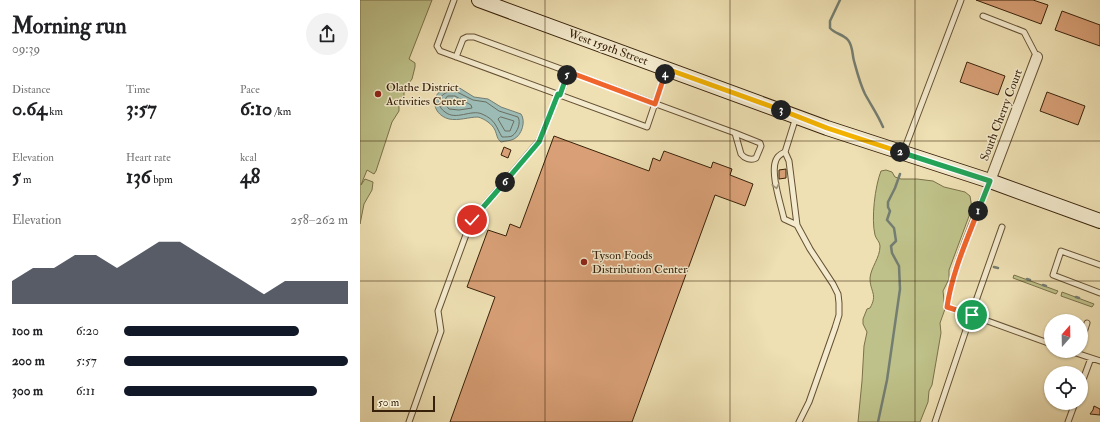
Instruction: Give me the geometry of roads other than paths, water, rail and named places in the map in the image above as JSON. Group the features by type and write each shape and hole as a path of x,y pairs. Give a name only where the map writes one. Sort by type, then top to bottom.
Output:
{"street":[{"name":"West 159th Street","path":"480,0 797,116 1100,220"},
{"name":"South Cherry Court","path":"990,181 1037,57"}],"lane":[{"path":"454,0 437,46 440,51 647,127 667,69"},
{"path":"903,153 961,0"},
{"path":"982,16 1024,32 1037,57"},
{"path":"456,57 464,39 467,37 474,37 735,133 760,143 761,146 756,158 751,159 741,154 735,133"},
{"path":"409,422 441,331 438,311 472,220 539,142 569,72"},
{"path":"797,116 785,152 789,160 797,225 810,249 833,284 838,294 839,303 839,315 835,328 809,402 799,422"},
{"path":"785,152 779,155 775,161 775,179 784,219 797,225"},
{"path":"990,181 960,259 949,294 947,307 1044,341"},
{"path":"935,422 1002,228"},
{"path":"1100,265 1061,251 1052,275 1100,293"},
{"path":"1088,357 1100,361"},
{"path":"1088,366 1091,358"},
{"path":"1068,422 1072,410"}],"water":[{"path":"458,87 474,97 488,99 501,107 521,114 523,124 517,137 512,140 501,142 492,126 481,118 449,119 443,116 435,107 436,97 444,89"}],"waterway":[{"path":"840,0 830,21 830,28 850,42 856,69 865,94 883,127"},
{"path":"878,422 887,380 900,289 899,266 892,253 891,246 896,241 894,228 887,220 890,211 888,202 900,174"},
{"path":"994,267 998,268"}],"place":[{"name":"Olathe District Activities Center","path":"378,94"},
{"name":"Tyson Foods Distribution Center","path":"584,262"}]}
